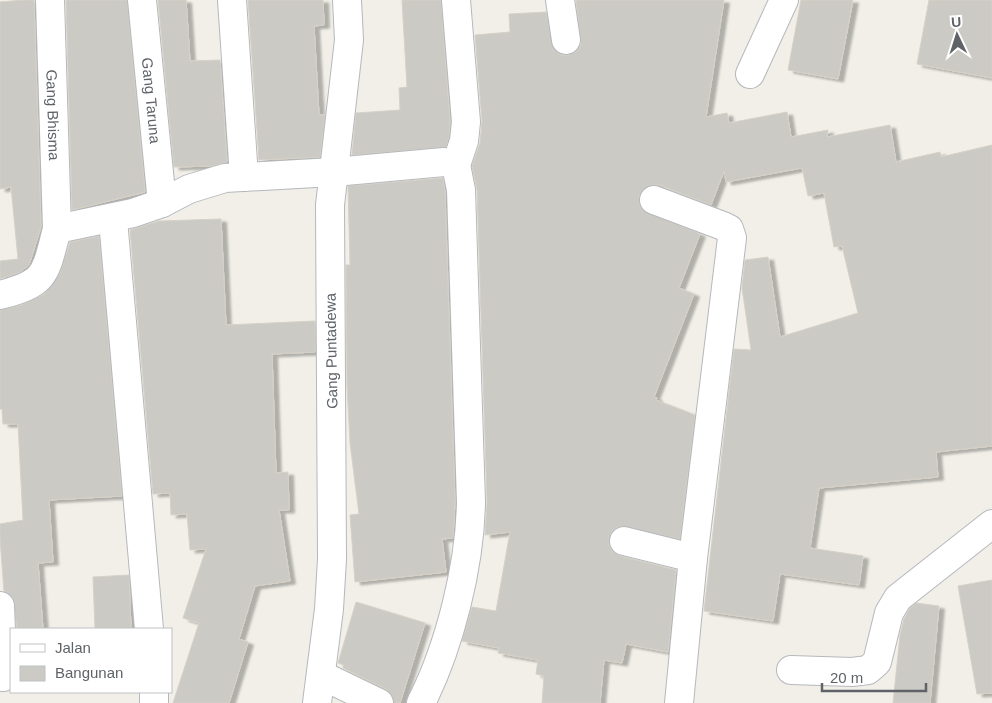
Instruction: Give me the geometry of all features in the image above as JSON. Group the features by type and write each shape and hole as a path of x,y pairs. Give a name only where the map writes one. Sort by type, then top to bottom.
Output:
{"street":[{"name":"Gang Bhisma","path":"0,296 22,290 40,278 47,269 58,229 50,0"},
{"name":"Gang Taruna","path":"142,0 162,203"},
{"path":"232,0 244,177"},
{"name":"Gang Puntadewa","path":"317,703 329,609 334,525 330,205 348,40 347,0"},
{"path":"421,703 445,642 467,564 470,538 471,492 461,190 456,166 464,142 466,122 456,0"},
{"path":"560,0 566,40"},
{"path":"750,74 784,0"},
{"path":"58,229 113,219 162,203 189,189 225,178 334,172 444,162 456,166"},
{"path":"654,200 723,226 729,229 732,238 693,558 679,703"},
{"path":"113,220 149,628"},
{"path":"791,670 852,672 868,670 877,662 889,613 898,598 992,524"},
{"path":"624,541 693,558"},
{"path":"0,606 3,678"},
{"path":"320,675 379,703"}],"building":[{"path":"34,0 41,227 29,265 20,272 0,279 0,261 18,259 11,187 0,189 0,2"},
{"path":"66,0 127,0 145,192 72,210"},
{"path":"158,0 186,0 190,61 220,60 227,162 212,166 174,167"},
{"path":"248,0 323,0 324,25 314,26 319,115 325,115 320,157 259,160"},
{"path":"402,0 441,0 450,122 449,138 446,147 352,155 356,113 400,110 399,88 407,87"},
{"path":"576,0 724,0 706,117 727,113 729,123 787,112 791,137 828,130 827,137 890,125 896,162 940,152 941,157 992,145 992,446 936,452 938,477 819,488 810,548 863,556 859,585 780,574 773,621 704,611 734,349 751,350 742,288 745,260 768,257 780,337 858,313 842,246 834,247 824,193 808,196 802,168 726,182 724,171 711,205 660,185 652,185 645,188 639,195 639,203 642,210 700,234 679,288 694,294 654,397 657,398 656,400 695,415 680,539 620,526 612,531 609,545 613,552 620,556 676,570 668,652 626,644 622,663 604,660 600,703 542,703 544,676 536,674 538,660 498,653 499,648 462,641 472,607 496,611 510,532 485,535 487,502 477,190 472,166 480,143 482,121 475,35 510,32 509,14 546,12 554,49 561,55 569,55 576,52 581,45"},
{"path":"801,0 853,0 838,79 788,70"},
{"path":"929,0 992,0 992,78 917,64"},
{"path":"443,178 455,502 453,538 442,539 446,572 355,582 350,515 359,514 350,443 347,386 346,265 350,265 348,186"},
{"path":"221,219 226,325 315,321 315,352 272,354 276,473 288,472 289,510 279,510 290,581 255,586 239,639 248,642 229,703 173,703 199,623 183,618 206,549 190,550 187,514 171,515 170,493 153,494 130,230 159,221"},
{"path":"99,236 122,496 49,500 53,562 38,563 43,628 17,628 13,598 4,591 0,539 0,524 23,520 18,424 3,424 2,409 0,409 0,310 21,305 44,294 60,273 70,242"},
{"path":"129,575 131,628 95,628 93,577"},
{"path":"992,580 992,693 977,694 958,586"},
{"path":"356,602 425,623 400,703 394,703 392,695 386,689 343,668 344,665 338,663"},
{"path":"916,603 939,606 930,703 893,703 900,635 904,619 910,608"}]}
